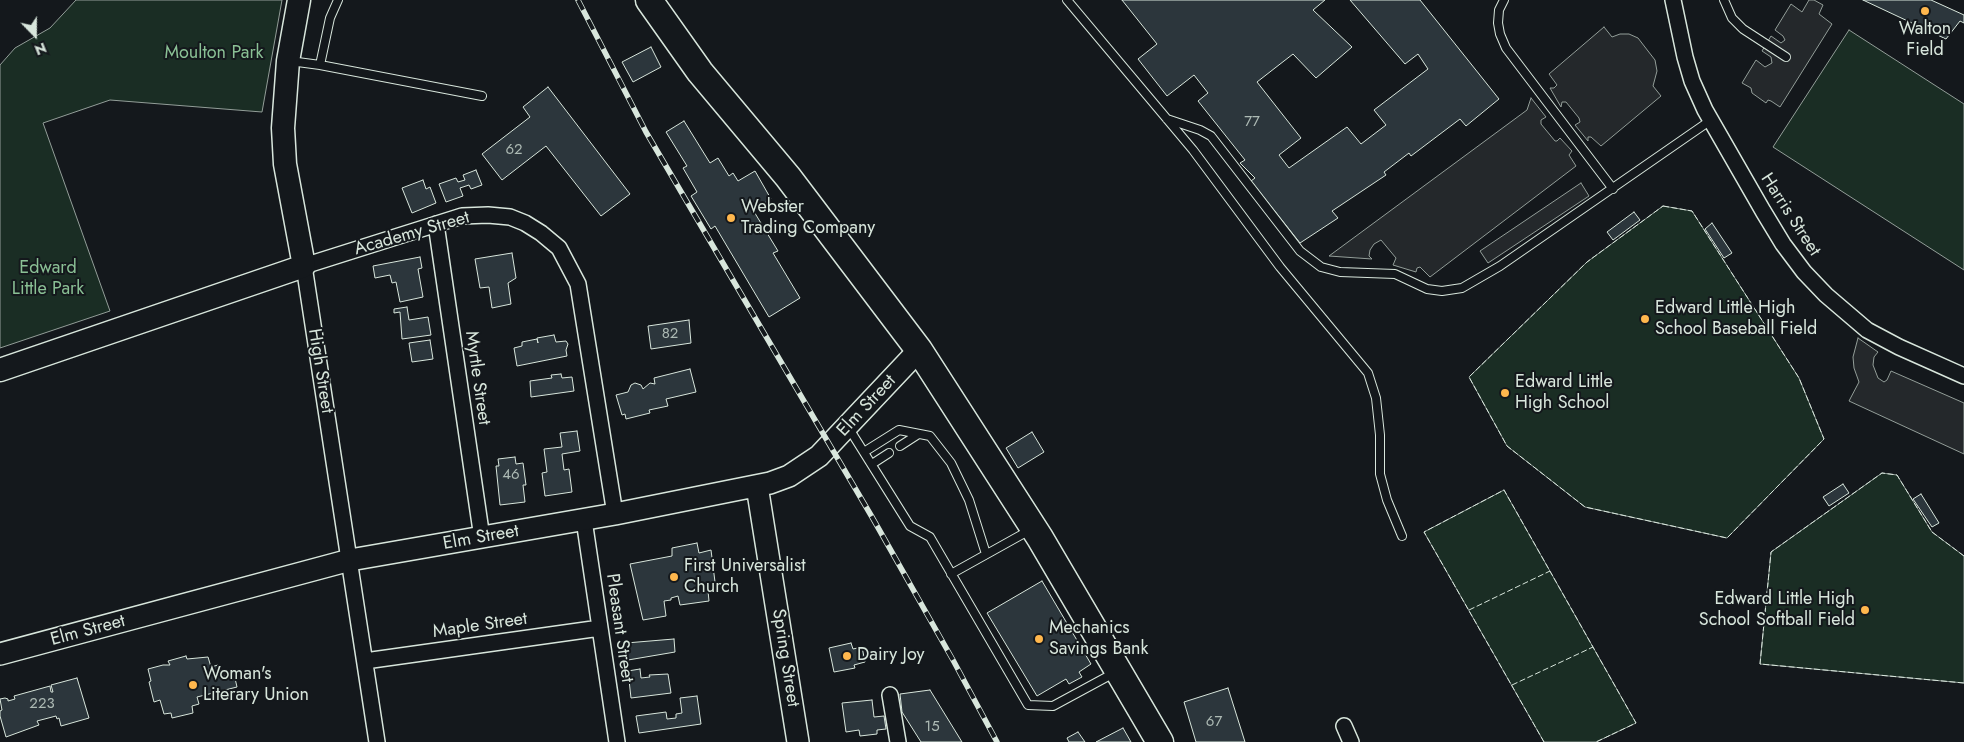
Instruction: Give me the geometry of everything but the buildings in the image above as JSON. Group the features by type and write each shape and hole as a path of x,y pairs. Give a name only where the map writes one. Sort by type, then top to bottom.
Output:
{"highway":[{"path":"649,0 700,72 788,177 919,350 1033,528 1160,742"}],"main road":[{"name":"High Street","path":"299,0 288,61 283,128 285,164 304,266"},
{"name":"Academy Street","path":"0,370 304,266"},
{"name":"Elm Street","path":"0,654 350,560 584,520 777,481 804,467 819,456 919,350"},
{"name":"Spring Street","path":"757,486 798,742"}],"street":[{"name":"Harris Street","path":"1673,0 1692,81 1711,120 1783,244 1804,272 1849,316 1882,338 1964,376"},
{"name":"Academy Street","path":"304,266 462,216 510,217 542,233 559,248 578,284 615,514"},
{"name":"Myrtle Street","path":"436,224 482,538"},
{"name":"High Street","path":"304,266 350,560 376,742"},
{"name":"Pleasant Street","path":"584,520 617,742"},
{"name":"Maple Street","path":"364,661 600,628"},
{"path":"890,696 898,742"},
{"path":"1344,726 1351,742"}],"lane":[{"path":"320,65 330,18 338,0"},
{"path":"1067,0 1193,150 1280,267 1368,373 1376,398 1380,435 1380,474 1387,500 1402,536"},
{"path":"1504,0 1499,10 1498,23 1506,48 1613,189"},
{"path":"1724,0 1732,18 1743,29 1786,57"},
{"path":"288,61 320,65 482,96"},
{"path":"1167,119 1200,130 1211,136 1300,251 1321,267 1340,272 1395,274 1427,289 1442,291 1462,288 1478,280 1711,120"},
{"path":"848,427 910,526 930,538 1028,705 1053,706 1118,671"},
{"path":"864,452 899,430 930,436 950,463 970,500 986,554"},
{"path":"900,446 917,435"},
{"path":"872,464 889,453"},
{"path":"951,574 1033,528"}],"green space":[{"path":"76,0 282,0 262,112 110,100 43,123 110,311 0,348 0,65 15,48 50,28"},
{"path":"1849,30 1964,104 1964,270 1773,147"},
{"name":"Edward Little High School Baseball Field","path":"1663,206 1692,211 1799,378 1824,439 1727,538 1585,507 1507,446 1469,377 1587,262"},
{"name":"Edward Little High School Softball Field","path":"1882,473 1897,475 1932,532 1964,556 1964,683 1760,664 1771,552"},
{"path":"1504,490 1636,723 1596,742 1544,742 1424,532"}],"shaded area":[{"path":"1809,0 1814,0 1823,5 1819,14 1832,24 1780,107 1768,100 1766,103 1752,93 1751,88 1742,83 1756,60 1765,67 1772,63 1771,57 1762,51 1771,36 1781,43 1785,40 1775,30 1791,4 1802,12"},
{"path":"1604,27 1612,37 1620,34 1629,34 1638,38 1655,60 1657,71 1653,86 1661,96 1601,146 1591,137 1588,137 1588,141 1575,125 1580,122 1579,118 1566,102 1562,102 1561,107 1550,88 1554,88 1557,85 1549,74"},
{"path":"1531,98 1546,117 1541,120 1541,124 1555,141 1560,138 1572,151 1569,155 1576,166 1430,277 1420,267 1417,268 1416,272 1393,265 1396,258 1381,240 1374,244 1370,250 1369,256 1372,259 1329,256 1527,110"},
{"path":"1581,183 1589,196 1488,263 1480,251"},
{"path":"1858,338 1878,352 1874,357 1873,365 1878,378 1884,382 1891,371 1964,403 1964,454 1849,401 1859,382 1854,368 1853,357"}],"railway":[{"path":"578,0 646,132 872,517 997,742"}],"fence":[{"path":"1663,206 1692,211 1799,378 1824,439 1727,538 1585,507 1507,446 1469,377 1587,262 1663,206"},
{"path":"1964,556 1932,532 1897,475 1882,473 1771,552 1760,664 1964,683"},
{"path":"1544,742 1424,532 1504,490 1636,723 1596,742"},
{"path":"1469,610 1550,571"},
{"path":"1512,685 1593,647"}],"place":[{"name":"Walton Field","path":"1925,11"},
{"name":"Webster Trading Company","path":"731,218"},
{"name":"Edward Little High School Baseball Field","path":"1645,319"},
{"name":"Edward Little High School","path":"1505,393"},
{"name":"First Universalist Church","path":"674,577"},
{"name":"Edward Little High School Softball Field","path":"1865,610"},
{"name":"Mechanics Savings Bank","path":"1039,639"},
{"name":"Dairy Joy","path":"847,656"},
{"name":"Woman's Literary Union","path":"193,685"}],"park label":[{"name":"Moulton Park","path":"214,54"},
{"name":"Edward Little Park","path":"48,279"}]}
